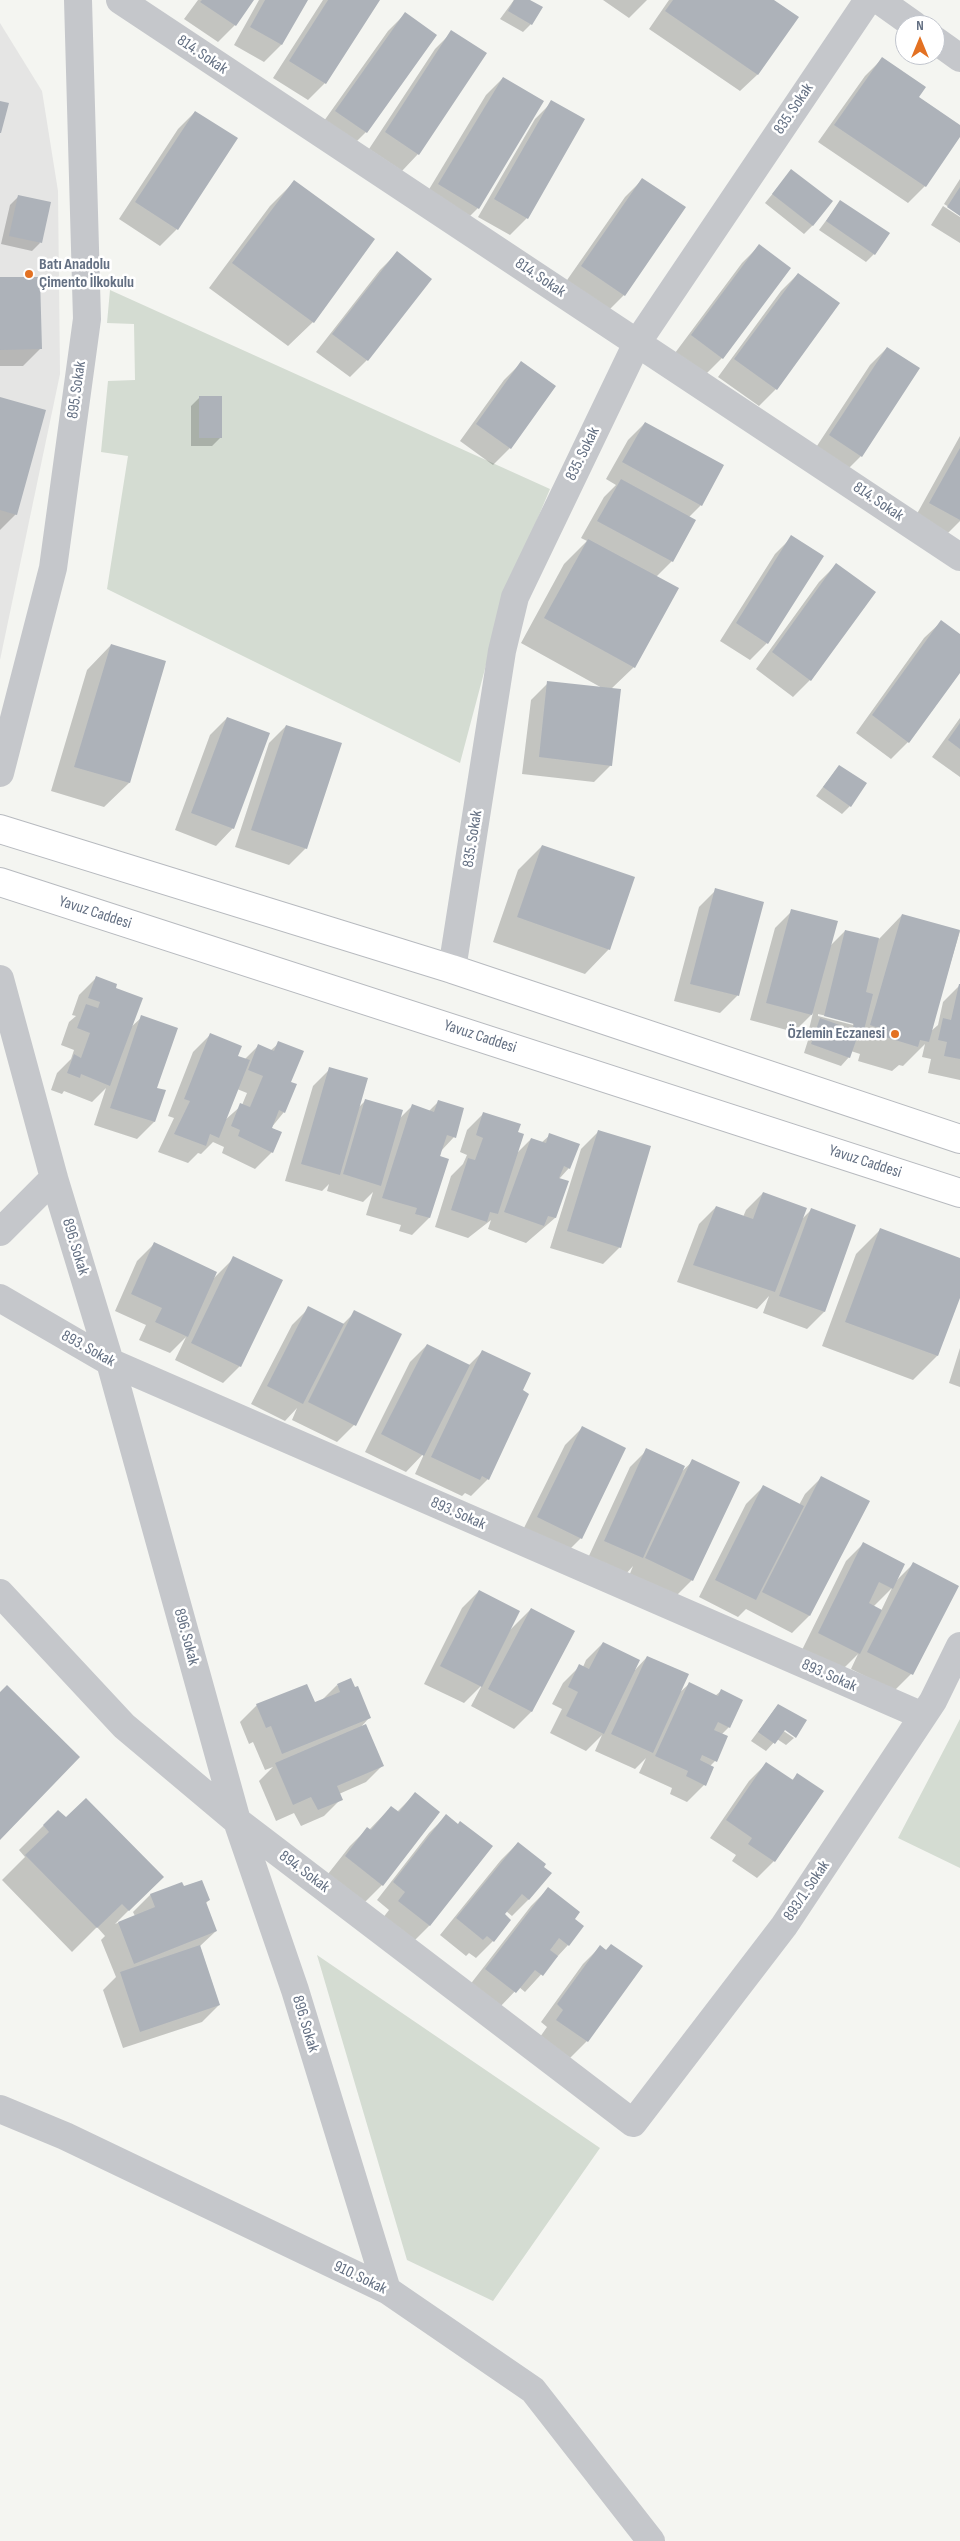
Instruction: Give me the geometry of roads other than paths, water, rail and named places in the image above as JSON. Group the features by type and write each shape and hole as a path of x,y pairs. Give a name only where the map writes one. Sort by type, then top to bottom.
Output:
{"main road":[{"path":"0,829 452,969 960,1139"},
{"name":"Yavuz Caddesi","path":"0,882 960,1192"}],"street":[{"name":"895. Sokak","path":"0,773 53,568 87,319 78,0"},
{"name":"814. Sokak","path":"120,0 960,557"},
{"name":"835. Sokak","path":"452,969 502,651 515,596 637,343 868,0"},
{"path":"879,0 900,15"},
{"path":"945,47 960,58"},
{"name":"896. Sokak","path":"0,979 54,1178 110,1362 237,1821 295,1990 388,2290"},
{"path":"0,1232 54,1178"},
{"name":"893. Sokak","path":"0,1298 110,1362 923,1716"},
{"name":"894. Sokak","path":"0,1594 124,1726 237,1821 633,2123"},
{"name":"893/1. Sokak","path":"633,2123 784,1926 923,1716 960,1646"},
{"name":"910. Sokak","path":"0,2109 65,2136 388,2290 533,2390 650,2541"}],"place":[{"name":"Batı Anadolu Çimento İlkokulu","path":"29,274"},
{"name":"Özlemin Eczanesi","path":"895,1034"}]}
